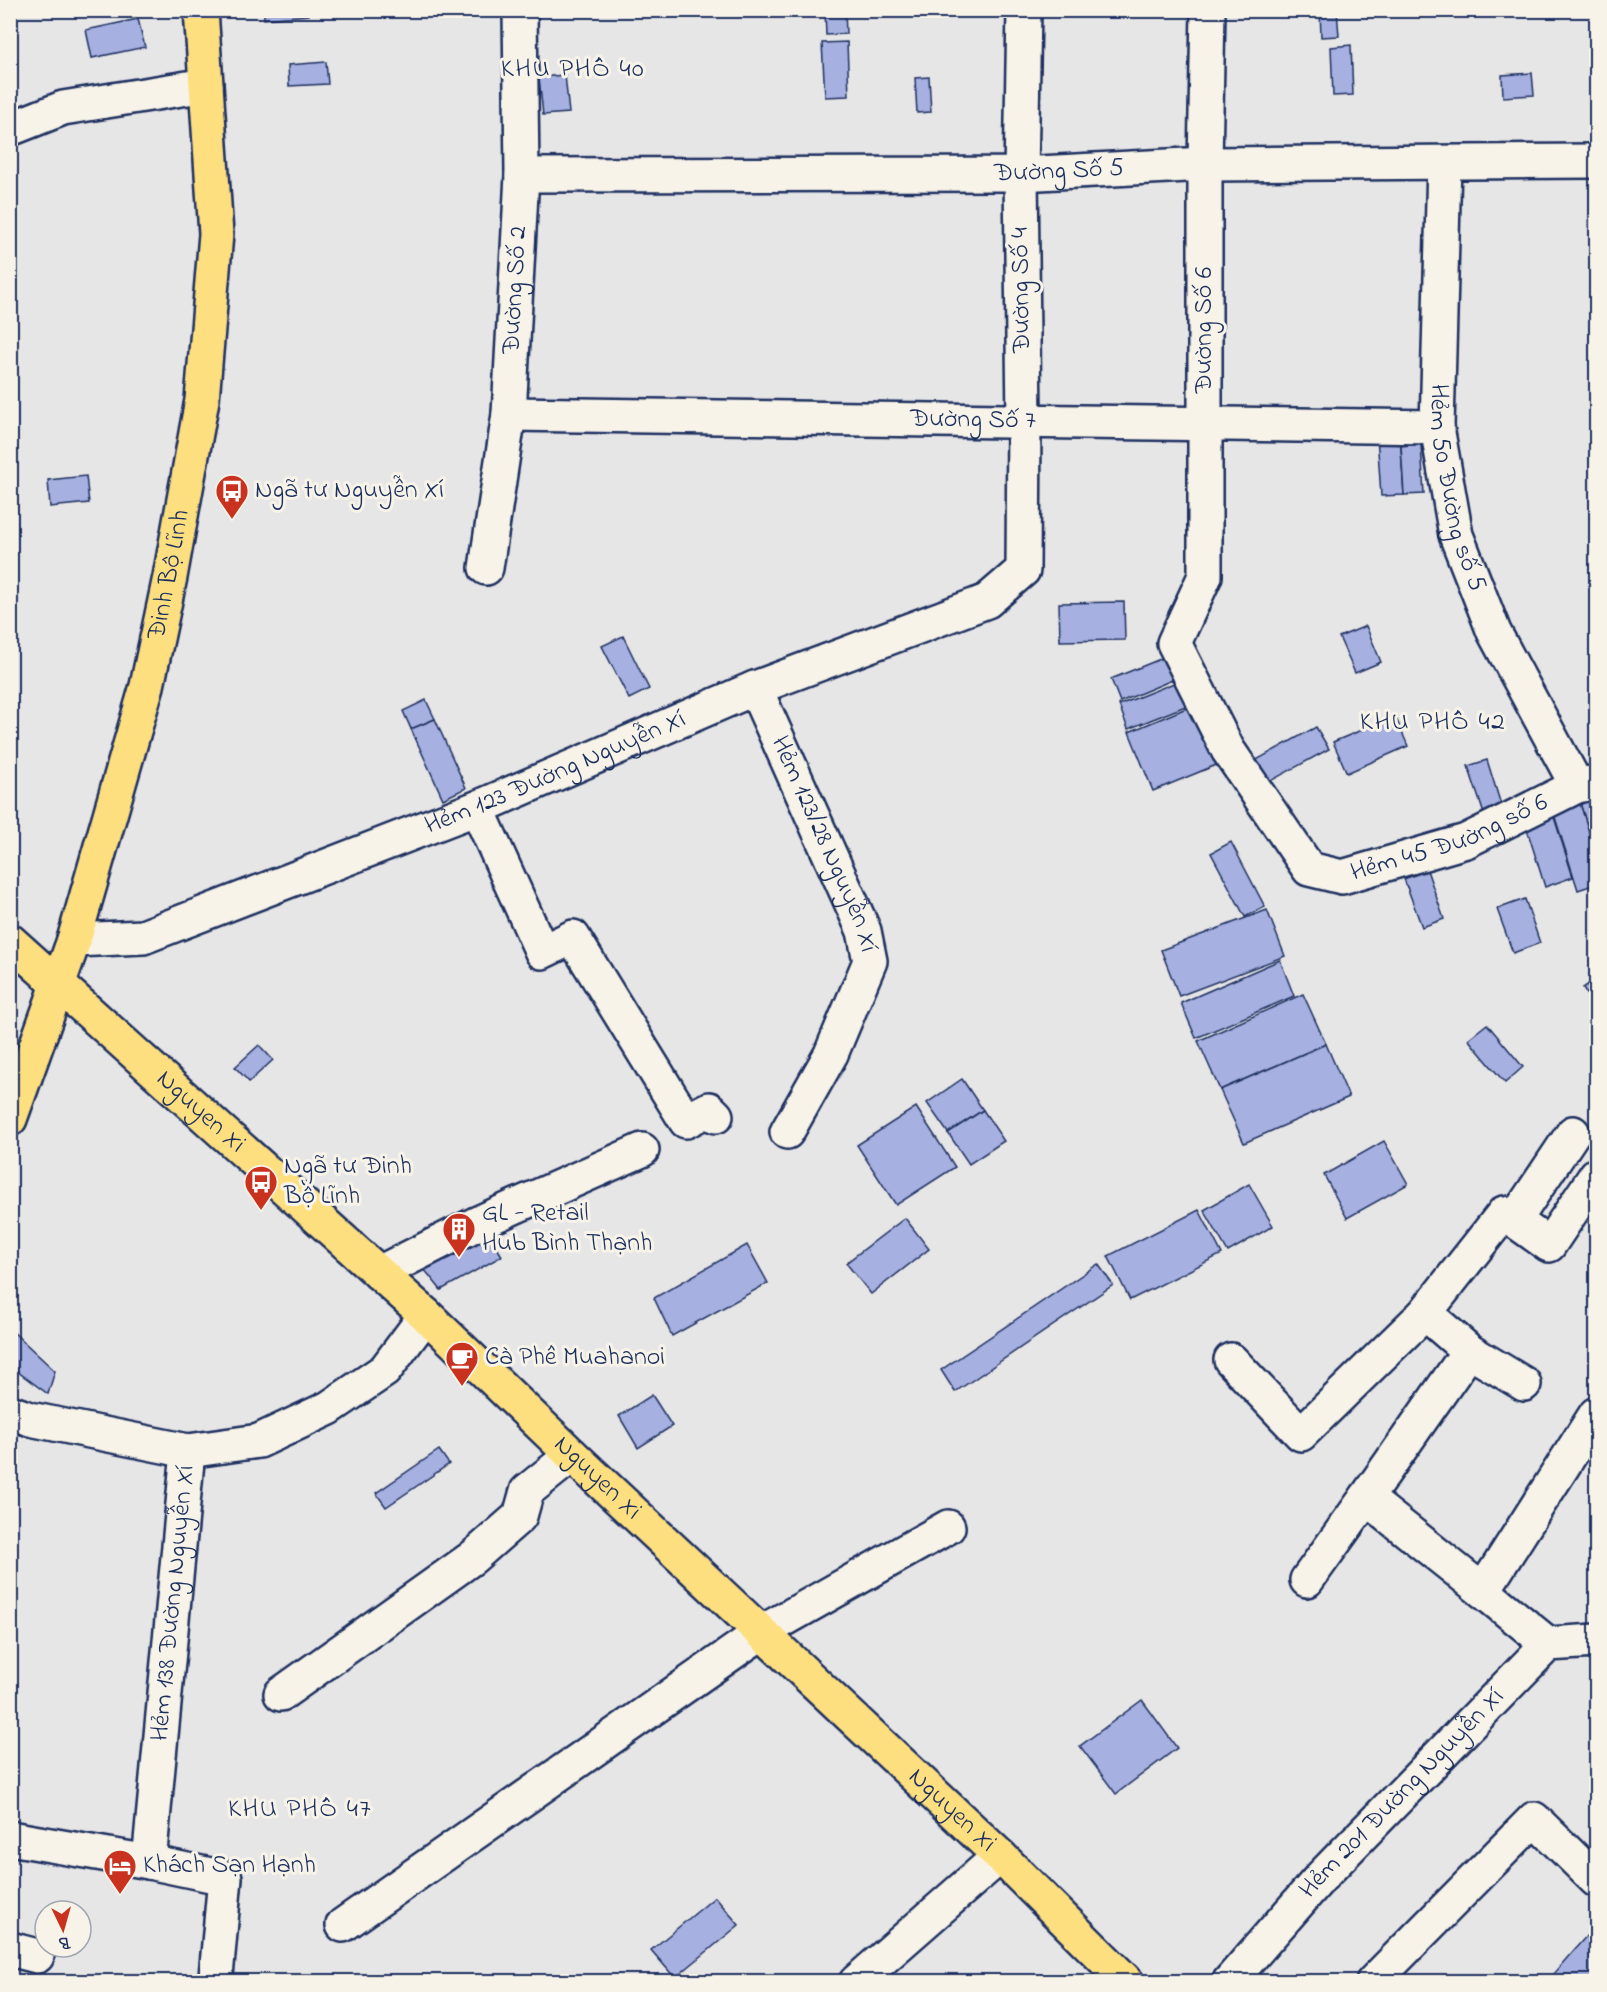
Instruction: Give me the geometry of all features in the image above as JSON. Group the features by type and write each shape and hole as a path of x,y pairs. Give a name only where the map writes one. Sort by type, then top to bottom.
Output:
{"main road":[{"name":"Đinh Bộ Lĩnh","path":"10,1119 74,940 147,686 170,577 202,400 216,234 201,10"},
{"name":"Nguyen Xi","path":"10,942 426,1315 1000,1857 1127,1982"}],"street":[{"name":"Đường Số 2","path":"486,568 509,414 522,175 520,10"},
{"name":"Đường Số 4","path":"1023,570 1021,174 1024,10"},
{"name":"Đường Số 6","path":"1174,643 1205,576 1205,164 1208,10"},
{"path":"10,129 63,108 206,85"},
{"name":"Đường Số 5","path":"522,175 1021,174 1205,164 1596,161"},
{"name":"Hẻm 50 Đường số 5","path":"1444,163 1437,427 1456,535 1494,632 1587,784"},
{"name":"Đường Số 7","path":"509,414 1437,427"},
{"name":"Hẻm 123 Đường Nguyễn Xí","path":"74,940 143,937 477,808 755,688 987,601 1023,570"},
{"name":"Hẻm 45 Đường số 6","path":"1174,643 1228,750 1309,869 1342,877 1466,841 1587,784"},
{"name":"Hẻm 123/28 Nguyễn Xí","path":"755,688 864,931 870,962 831,1054 787,1132"},
{"path":"477,808 542,952 573,937 686,1121 709,1109 716,1116"},
{"path":"1515,1221 1573,1133"},
{"path":"379,1273 478,1222 642,1150"},
{"path":"1231,1360 1301,1434 1425,1313 1504,1214 1549,1245 1596,1175"},
{"path":"1425,1313 1469,1351 1524,1384"},
{"name":"Hẻm 138 Đường Nguyễn Xí","path":"149,1862 188,1451 259,1441 329,1408 384,1370 426,1315"},
{"path":"1307,1580 1469,1351"},
{"path":"10,1412 30,1419 188,1451"},
{"path":"1483,1591 1596,1414"},
{"path":"281,1694 472,1558 520,1516 527,1491 572,1455"},
{"path":"1366,1498 1548,1644 1596,1641"},
{"path":"343,1925 762,1632 948,1527"},
{"name":"Hẻm 201 Đường Nguyễn Xí","path":"1229,1982 1320,1878 1548,1644"},
{"path":"1373,1982 1534,1819 1596,1880"},
{"path":"10,1838 149,1862 225,1878 216,1976"},
{"path":"856,1982 1000,1857"}],"building":[{"path":"264,10 308,10 309,15 264,19"},
{"path":"825,10 845,10 846,34 826,35"},
{"path":"1320,10 1337,10 1339,36 1321,37"},
{"path":"138,19 145,47 92,58 86,30"},
{"path":"847,42 849,96 825,97 822,43"},
{"path":"1351,45 1353,95 1333,96 1331,47"},
{"path":"326,62 328,84 289,86 288,65"},
{"path":"1532,73 1534,95 1503,97 1502,75"},
{"path":"565,75 569,113 543,115 539,77"},
{"path":"929,77 931,112 917,113 915,78"},
{"path":"10,307 17,317 10,321"},
{"path":"1400,433 1404,495 1381,496 1377,435"},
{"path":"1421,444 1424,494 1404,495 1401,446"},
{"path":"86,476 89,503 50,507 48,480"},
{"path":"1124,602 1125,640 1060,641 1059,603"},
{"path":"1366,626 1381,662 1355,673 1339,637"},
{"path":"623,636 649,689 629,699 602,646"},
{"path":"1175,653 1184,675 1120,702 1111,679"},
{"path":"1189,677 1198,701 1128,729 1119,705"},
{"path":"426,700 435,719 411,729 403,711"},
{"path":"1201,702 1226,761 1153,791 1129,732"},
{"path":"1395,716 1408,746 1347,773 1333,742"},
{"path":"435,719 466,788 443,799 411,729"},
{"path":"1316,727 1329,749 1263,785 1251,763"},
{"path":"1487,760 1502,808 1484,814 1468,766"},
{"path":"1596,794 1596,854 1579,800"},
{"path":"1579,800 1596,854 1596,884 1578,890 1552,808"},
{"path":"1553,814 1573,877 1545,887 1525,823"},
{"path":"1231,842 1265,907 1245,917 1211,853"},
{"path":"1427,870 1444,919 1422,927 1404,879"},
{"path":"1525,899 1540,943 1513,953 1497,909"},
{"path":"1267,910 1285,956 1179,996 1161,950"},
{"path":"1280,960 1294,996 1196,1038 1181,1003"},
{"path":"1596,979 1596,1008 1583,988"},
{"path":"1303,994 1326,1044 1220,1090 1198,1041"},
{"path":"1487,1024 1523,1067 1505,1083 1468,1039"},
{"path":"1326,1044 1349,1097 1244,1143 1220,1090"},
{"path":"259,1045 273,1060 249,1082 235,1067"},
{"path":"962,1079 983,1110 948,1133 927,1103"},
{"path":"916,1107 955,1167 896,1205 857,1145"},
{"path":"983,1110 1004,1141 969,1164 948,1133"},
{"path":"1384,1141 1408,1184 1347,1218 1324,1175"},
{"path":"1249,1184 1273,1226 1228,1252 1204,1210"},
{"path":"1199,1210 1222,1254 1130,1300 1108,1256"},
{"path":"905,1218 929,1249 871,1294 846,1263"},
{"name":"GL - Retail Hub Bình Thạnh","path":"483,1224 502,1256 441,1290 416,1259"},
{"path":"747,1245 768,1283 672,1336 654,1298"},
{"path":"1098,1264 1113,1285 955,1392 941,1370"},
{"path":"10,1329 55,1371 48,1394 10,1366"},
{"path":"652,1395 672,1426 638,1448 619,1416"},
{"path":"439,1450 449,1464 386,1507 376,1493"},
{"path":"1142,1700 1177,1748 1116,1794 1080,1746"},
{"path":"715,1897 739,1925 675,1978 651,1950"},
{"path":"1596,1925 1596,1982 1546,1982"}],"place":[{"name":"Ngã tư Nguyễn Xí","path":"232,520"},
{"name":"Ngã tư Đinh Bộ Lĩnh","path":"261,1211"},
{"name":"GL - Retail Hub Bình Thạnh","path":"459,1258"},
{"name":"Cà Phê Muahanoi","path":"462,1387"},
{"name":"Khách Sạn Hạnh","path":"120,1895"}],"district":[{"name":"KHU PHỐ 40","path":"573,69"},
{"name":"KHU PHỐ 42","path":"1433,722"},
{"name":"KHU PHỐ 47","path":"300,1809"}]}
